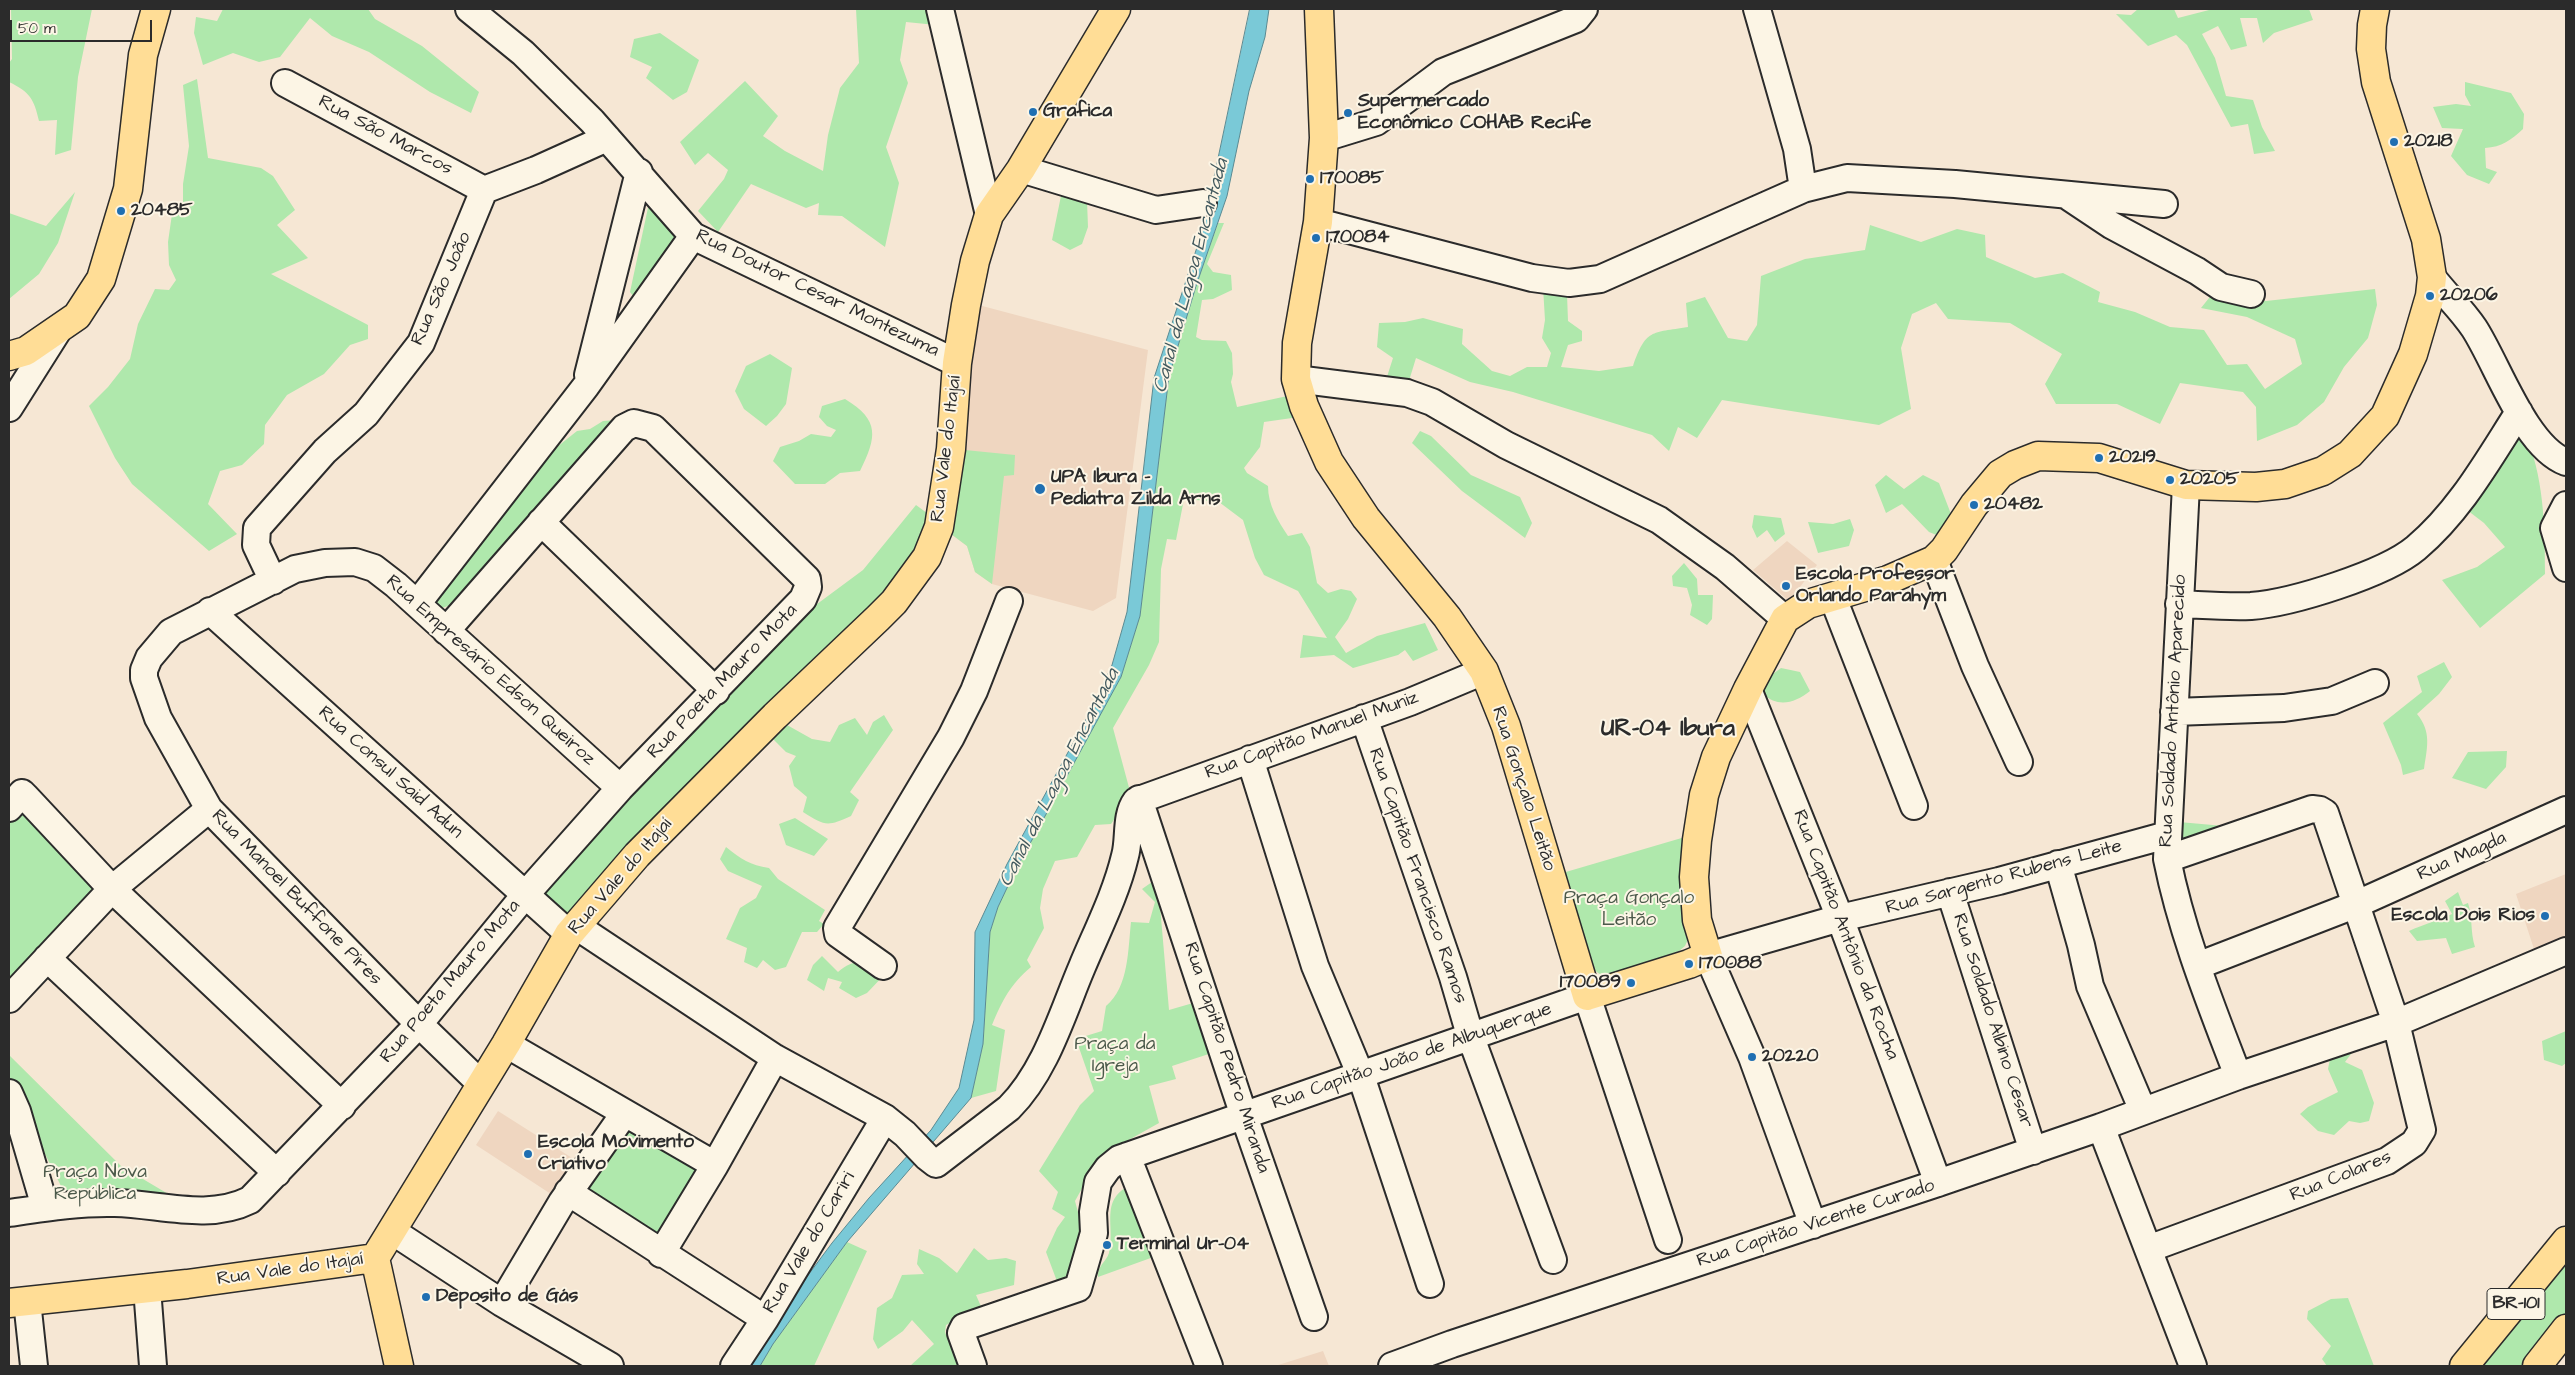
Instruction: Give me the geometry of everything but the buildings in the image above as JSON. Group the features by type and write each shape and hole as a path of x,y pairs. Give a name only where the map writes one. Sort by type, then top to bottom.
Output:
{"main road":[{"path":"9,356 26,350 57,332 77,316 92,296 101,279 116,236 129,182 143,55 156,9"},
{"name":"Rua Vale do Itajaí","path":"18,1302 146,1288 375,1258 506,1044 572,930 636,854 775,716 894,602 927,557 939,527 951,449 958,363 974,261 989,214 1021,169 1116,9"},
{"name":"Rua Gonçalo Leitão","path":"1319,9 1324,138 1318,222 1297,343 1296,379 1304,406 1329,462 1366,518 1447,618 1484,671 1506,726 1587,996"},
{"path":"1708,956 1697,920 1694,877 1697,840 1704,795 1711,772 1748,689 1785,619 1808,604 1888,580 1934,560 1944,550 1974,505 2000,474 2015,465 2038,456 2099,458 2186,485 2256,487 2285,484 2323,470 2350,454 2389,409 2413,354 2430,296 2432,277 2426,239 2376,82 2371,49 2375,9"},
{"name":"Rua Capitão João de Albuquerque","path":"1587,996 1681,967 1708,956"},
{"name":"BR-101","path":"2464,1366 2566,1241"},
{"path":"375,1258 399,1366"},
{"name":"BR-101","path":"2537,1366 2566,1329"}],"street":[{"name":"Rua Doutor Cesar Montezuma","path":"469,9 522,53 607,138 639,172 693,236 958,363"},
{"path":"940,9 989,214"},
{"path":"1324,138 1376,122 1442,72 1576,19 1584,9"},
{"path":"1757,9 1797,150 1803,189"},
{"name":"Rua São Marcos","path":"285,82 484,190"},
{"path":"484,190 536,170 607,138"},
{"path":"1021,169 1156,210 1203,203"},
{"path":"586,386 639,172"},
{"path":"1318,222 1532,278 1569,283 1600,279 1803,189 1847,178 1954,184 2164,204"},
{"name":"Rua São João","path":"273,581 256,545 257,528 326,451 366,414 422,344 484,190"},
{"path":"2066,195 2111,225 2196,271 2221,287 2251,294"},
{"path":"417,604 586,386 693,236"},
{"path":"2432,277 2473,327 2519,412 2548,452 2562,460"},
{"path":"9,408 57,332"},
{"path":"1296,379 1407,393 1432,402 1506,445 1659,520 1725,567 1785,619"},
{"path":"2179,604 2253,606 2283,600 2354,578 2398,561 2422,541 2472,488 2519,412"},
{"name":"Rua Poeta Mauro Mota","path":"9,1213 45,1208 114,1203 208,1212 236,1207 250,1200 342,1106 418,1024 525,895 620,788 803,599 808,587 807,580 653,428 634,423 624,428 541,522"},
{"name":"Rua Soldado Antônio Aparecido","path":"2186,485 2167,847 2172,884 2197,966 2238,1076"},
{"path":"2566,504 2554,528 2566,568"},
{"path":"446,631 541,522 716,691"},
{"path":"1934,560 1975,666 2019,762"},
{"name":"Rua Empresário Edson Queiroz","path":"273,581 295,569 310,565 355,562 374,568 417,604 620,788"},
{"path":"210,611 273,581"},
{"path":"1832,598 1914,806"},
{"path":"883,966 838,934 837,928 951,737 974,692 1009,601"},
{"name":"Rua Consul Said Adun","path":"210,611 525,895 572,930 775,1058 885,1118 905,1134 926,1157 936,1164 1009,1108 1030,1081 1041,1061 1112,897 1126,856 1132,807 1139,799"},
{"name":"Rua Manoel Buffone Pires","path":"210,611 171,632 150,658 144,670 148,693 158,718 209,809 418,1024 481,1084"},
{"name":"Rua Capitão Manuel Muniz","path":"1139,799 1364,718 1484,671"},
{"path":"2174,712 2284,708 2332,701 2375,683"},
{"name":"Rua Capitão Antônio da Rocha","path":"1748,689 1840,918 1938,1183"},
{"name":"Rua Capitão Francisco Ramos","path":"1364,718 1453,977 1470,1036 1553,1260"},
{"path":"1250,759 1315,966 1361,1076 1430,1284"},
{"path":"9,808 22,793 112,889 342,1106"},
{"name":"Rua Capitão Pedro Miranda","path":"1139,799 1244,1116 1314,1317"},
{"path":"9,999 112,889 209,809"},
{"name":"Rua Sargento Rubens Leite","path":"1840,918 1999,881 2058,864 2167,847 2312,810 2320,810 2325,813"},
{"name":"Rua Magda","path":"2197,966 2357,904 2566,810"},
{"name":"Rua Colares","path":"2148,1249 2387,1161 2414,1143 2422,1130 2396,1023 2325,813"},
{"path":"2058,864 2081,945 2090,986 2144,1111"},
{"name":"Rua Soldado Albino Cesar","path":"1950,892 2033,1151"},
{"name":"Rua Capitão João de Albuquerque","path":"1708,956 1840,918"},
{"name":"Rua Capitão Vicente Curado","path":"1392,1366 2033,1151 2238,1076 2396,1023 2566,951"},
{"path":"1708,956 1752,1057 1813,1225"},
{"path":"47,958 277,1173"},
{"name":"Rua Capitão João de Albuquerque","path":"973,1366 961,1334 964,1327 1078,1288 1094,1233 1093,1212 1098,1182 1108,1168 1127,1156 1587,996"},
{"name":"Rua Gonçalo Leitão","path":"1587,996 1668,1240"},
{"path":"506,1044 624,1114 715,1164"},
{"path":"661,1254 775,1058"},
{"path":"9,1093 17,1111 45,1208"},
{"path":"502,1303 568,1192 624,1114"},
{"name":"Rua Vale do Cariri","path":"734,1366 765,1319 885,1118"},
{"path":"2101,1127 2193,1366"},
{"path":"1127,1156 1209,1366"},
{"path":"568,1192 661,1254 765,1319"},
{"path":"392,1231 502,1303 610,1366"},
{"path":"146,1288 153,1366"},
{"path":"18,1302 34,1366"}],"shaded area":[{"name":"UPA Ibura – Pediatra Zilda Arns","path":"971,303 1148,350 1116,598 1093,611 992,584 975,572 967,546 943,528"},
{"name":"Escola Professor Orlando Parahym","path":"1787,541 1817,565 1789,601 1753,570"},
{"name":"Escola Dois Rios","path":"2566,874 2566,937 2534,949 2516,894"},
{"name":"Escola Movimento Criativo","path":"498,1111 580,1163 557,1198 476,1145"},
{"path":"1323,1351 1329,1366 1275,1366"}],"green space":[{"path":"11,9 92,9 78,77 71,150 55,155 57,120 39,121 30,97 22,89 9,82 9,63 12,59"},
{"path":"223,9 368,9 375,19 422,46 479,92 471,113 430,92 369,52 332,36 310,18 280,57 259,62 233,53 203,65 194,33 196,17 217,21"},
{"path":"856,9 933,9 936,25 906,22 900,60 908,83 886,147 899,183 885,247 842,216 818,215 819,203 806,208 751,184 718,232 698,211 724,179 728,170 708,153 695,165 680,142 745,81 778,116 763,136 785,151 823,171 828,135 840,88 859,63"},
{"path":"2138,9 2174,9 2178,18 2213,9 2309,9 2313,20 2274,33 2263,43 2257,18 2240,18 2247,46 2231,50 2218,26 2202,34 2215,58 2226,96 2253,100 2262,127 2275,151 2254,154 2248,124 2231,127 2187,45 2176,35 2148,46 2116,14 2131,15"},
{"path":"660,33 699,60 687,92 673,100 646,78 652,67 630,57 634,39"},
{"path":"197,79 208,158 261,168 273,176 295,210 277,225 308,258 271,274 368,325 368,339 350,345 324,374 287,395 265,425 264,444 242,465 220,471 208,504 237,534 209,551 132,484 115,458 89,406 108,387 130,359 138,324 155,289 169,290 176,280 169,265 168,242 172,214 183,203 183,184 189,146 183,85"},
{"path":"2465,82 2511,93 2524,114 2523,129 2519,133 2501,144 2485,148 2486,168 2497,172 2489,184 2467,175 2451,156 2463,129 2442,128 2433,107 2456,104 2471,106 2465,95"},
{"path":"1062,191 1087,201 1088,227 1082,244 1070,250 1052,240"},
{"path":"75,192 58,243 39,274 9,299 9,213 46,226"},
{"path":"649,203 676,234 676,237 633,296 630,292"},
{"path":"1218,223 1224,223 1207,264 1213,272 1231,275 1232,290 1213,299 1202,300 1196,337 1202,340 1226,341 1232,353 1233,374 1231,382 1237,407 1292,395 1299,417 1264,422 1260,447 1244,468 1247,473 1268,486 1268,493 1277,519 1288,536 1302,533 1310,547 1317,583 1328,593 1341,589 1351,591 1357,599 1348,619 1335,637 1346,653 1377,636 1425,623 1438,650 1413,661 1405,650 1398,655 1353,668 1334,655 1300,658 1303,635 1327,638 1298,591 1264,575 1255,558 1243,520 1219,502 1184,499 1176,540 1167,539 1161,569 1159,642 1149,665 1113,728 1131,795 1111,824 1095,825 1077,857 1055,861 1043,889 1040,908 1044,928 1027,960 1031,967 1008,993 992,1025 1005,1030 996,1091 971,1098 983,1044 990,932 998,907 1015,871 1121,677 1140,616 1169,376 1196,286"},
{"path":"1870,225 1921,242 1957,229 1985,235 1986,257 2035,278 2063,273 2100,292 2098,302 2135,312 2170,327 2204,330 2227,365 2247,364 2265,389 2302,364 2295,339 2247,317 2201,308 2213,293 2266,301 2375,289 2377,305 2368,338 2344,367 2324,402 2297,425 2257,441 2256,407 2243,392 2180,383 2160,424 2117,404 2056,404 2045,384 2062,354 2010,323 1948,319 1936,303 1912,314 1901,348 1911,409 1879,425 1722,400 1697,438 1678,427 1669,451 1652,435 1513,392 1470,382 1416,358 1408,384 1385,383 1393,358 1377,347 1379,323 1405,322 1423,318 1463,329 1462,344 1492,371 1510,376 1527,367 1547,367 1551,353 1542,338 1545,320 1543,287 1567,294 1568,321 1582,331 1582,341 1568,345 1561,367 1599,371 1633,366 1646,339 1658,332 1688,327 1686,303 1705,297 1728,338 1747,341 1757,325 1761,276 1805,259 1865,250"},
{"path":"770,354 792,368 786,404 766,426 744,409 735,391 746,366"},
{"path":"845,399 864,414 870,422 872,430 870,448 860,471 840,473 825,484 795,484 773,461 780,447 799,441 811,434 831,437 836,430 827,426 819,417 822,406"},
{"path":"629,419 457,603 439,609 432,593 557,447 577,431 590,429 603,421"},
{"path":"1420,431 1431,436 1471,475 1520,497 1532,523 1525,538 1462,491 1412,443"},
{"path":"2524,431 2536,465 2542,501 2545,574 2480,628 2442,580 2477,567 2505,547 2484,523 2463,507 2489,460"},
{"path":"955,449 1015,455 1014,475 1004,476 992,584 975,572 967,546 943,528"},
{"path":"1886,475 1904,489 1923,475 1939,483 1951,514 1939,536 1929,532 1902,504 1886,513 1875,485"},
{"path":"916,505 931,516 919,542 883,593 693,784 566,916 542,889 622,797 809,610 863,570"},
{"path":"1754,515 1781,518 1785,534 1775,542 1767,530 1757,538 1752,527"},
{"path":"1850,519 1854,530 1849,546 1818,553 1808,522 1833,524"},
{"path":"1684,563 1697,579 1698,595 1713,595 1712,619 1707,625 1690,615 1692,605 1687,588 1673,586 1672,576"},
{"path":"2444,662 2452,677 2439,694 2417,714 2427,734 2424,769 2403,775 2401,765 2383,723 2422,692 2417,676"},
{"path":"1781,668 1800,672 1810,691 1792,701 1786,702 1775,701 1763,694 1762,682"},
{"path":"884,715 893,730 850,792 859,800 851,816 836,822 826,823 816,820 803,812 807,797 794,786 789,766 796,756 786,752 773,739 787,725 812,739 830,742 839,725 855,718 867,735 873,722"},
{"path":"2507,751 2506,767 2486,789 2452,778 2468,752"},
{"path":"27,794 118,888 9,1002 9,814"},
{"path":"795,818 828,839 814,856 786,845 779,824"},
{"path":"2179,822 2224,826 2179,848"},
{"name":"Praça Gonçalo Leitão","path":"1685,837 1689,937 1685,946 1679,951 1604,977 1594,970 1559,874"},
{"path":"726,847 746,861 769,868 778,879 825,910 819,921 824,924 817,932 802,932 786,967 775,970 763,960 757,968 744,962 747,948 726,939 740,908 756,898 762,886 728,871 720,859"},
{"name":"Praça da Igreja","path":"1152,882 1160,906 1169,1010 1200,1001 1218,1051 1172,1066 1176,1079 1149,1086 1159,1123 1100,1156 1075,1201 1085,1238 1070,1274 1058,1284 1046,1252 1057,1228 1065,1217 1052,1209 1058,1192 1039,1171 1080,1105 1094,1091 1076,1039 1102,1031 1106,1006 1119,989 1126,967 1131,922 1149,923 1155,902 1142,889"},
{"path":"2458,892 2463,905 2468,903 2475,947 2452,954 2446,938 2417,941 2409,931 2452,914 2445,901"},
{"path":"822,956 838,972 851,964 862,962 886,973 867,993 856,998 839,988 842,982 828,978 824,991 807,980 813,965"},
{"path":"2566,1031 2566,1063 2562,1066 2544,1060 2542,1041"},
{"path":"2357,1046 2345,1062 2362,1070 2374,1103 2369,1121 2360,1123 2349,1121 2334,1135 2318,1131 2300,1114 2308,1107 2338,1092 2328,1069 2330,1059 2328,1052"},
{"name":"Praça Nova República","path":"9,1055 121,1166 207,1217 76,1216 9,1082"},
{"path":"629,1130 698,1171 657,1239 586,1189"},
{"path":"1133,1184 1159,1255 1098,1277 1100,1267 1109,1253 1111,1243 1110,1214 1115,1197 1122,1190"},
{"path":"847,1242 867,1251 814,1366 760,1366 773,1344"},
{"path":"974,1248 988,1260 1006,1258 1016,1261 1014,1285 976,1295 983,1311 965,1315 946,1325 945,1332 958,1366 910,1366 934,1344 912,1320 903,1331 878,1349 873,1339 877,1308 892,1298 902,1275 924,1274 917,1264 919,1249 939,1258 957,1273"},
{"path":"2566,1264 2566,1321 2531,1366 2483,1366"},
{"path":"2348,1298 2374,1366 2327,1366 2322,1359 2331,1346 2307,1319 2308,1311 2331,1299"}],"water":[{"name":"Canal da Lagoa Encantada","path":"1250,9 1269,9 1265,37 1249,91 1227,196 1196,286 1169,376 1140,616 1121,677 1015,871 998,907 990,932 983,1044 971,1098 847,1242 773,1344 760,1366 748,1366 800,1286 832,1243 869,1198 931,1130 959,1088 974,1020 975,932 1007,864 1096,701 1112,665 1127,612 1154,378 1203,229"}],"place":[{"name":"Grafica","path":"1033,112"},
{"name":"Supermercado Econômico COHAB Recife","path":"1348,113"},
{"name":"20218","path":"2394,142"},
{"name":"170085","path":"1310,179"},
{"name":"20485","path":"121,211"},
{"name":"170084","path":"1316,238"},
{"name":"20206","path":"2430,296"},
{"name":"20219","path":"2099,458"},
{"name":"20205","path":"2170,480"},
{"name":"UPA Ibura – Pediatra Zilda Arns","path":"1040,489"},
{"name":"20482","path":"1974,505"},
{"name":"Escola Professor Orlando Parahym","path":"1786,586"},
{"name":"Escola Dois Rios","path":"2545,916"},
{"name":"170088","path":"1689,964"},
{"name":"170089","path":"1631,983"},
{"name":"20220","path":"1752,1057"},
{"name":"Escola Movimento Criativo","path":"528,1154"},
{"name":"Terminal Ur-04","path":"1107,1245"},
{"name":"Deposito de Gás","path":"426,1297"}],"district":[{"name":"UR-04 Ibura","path":"1668,730"}]}
